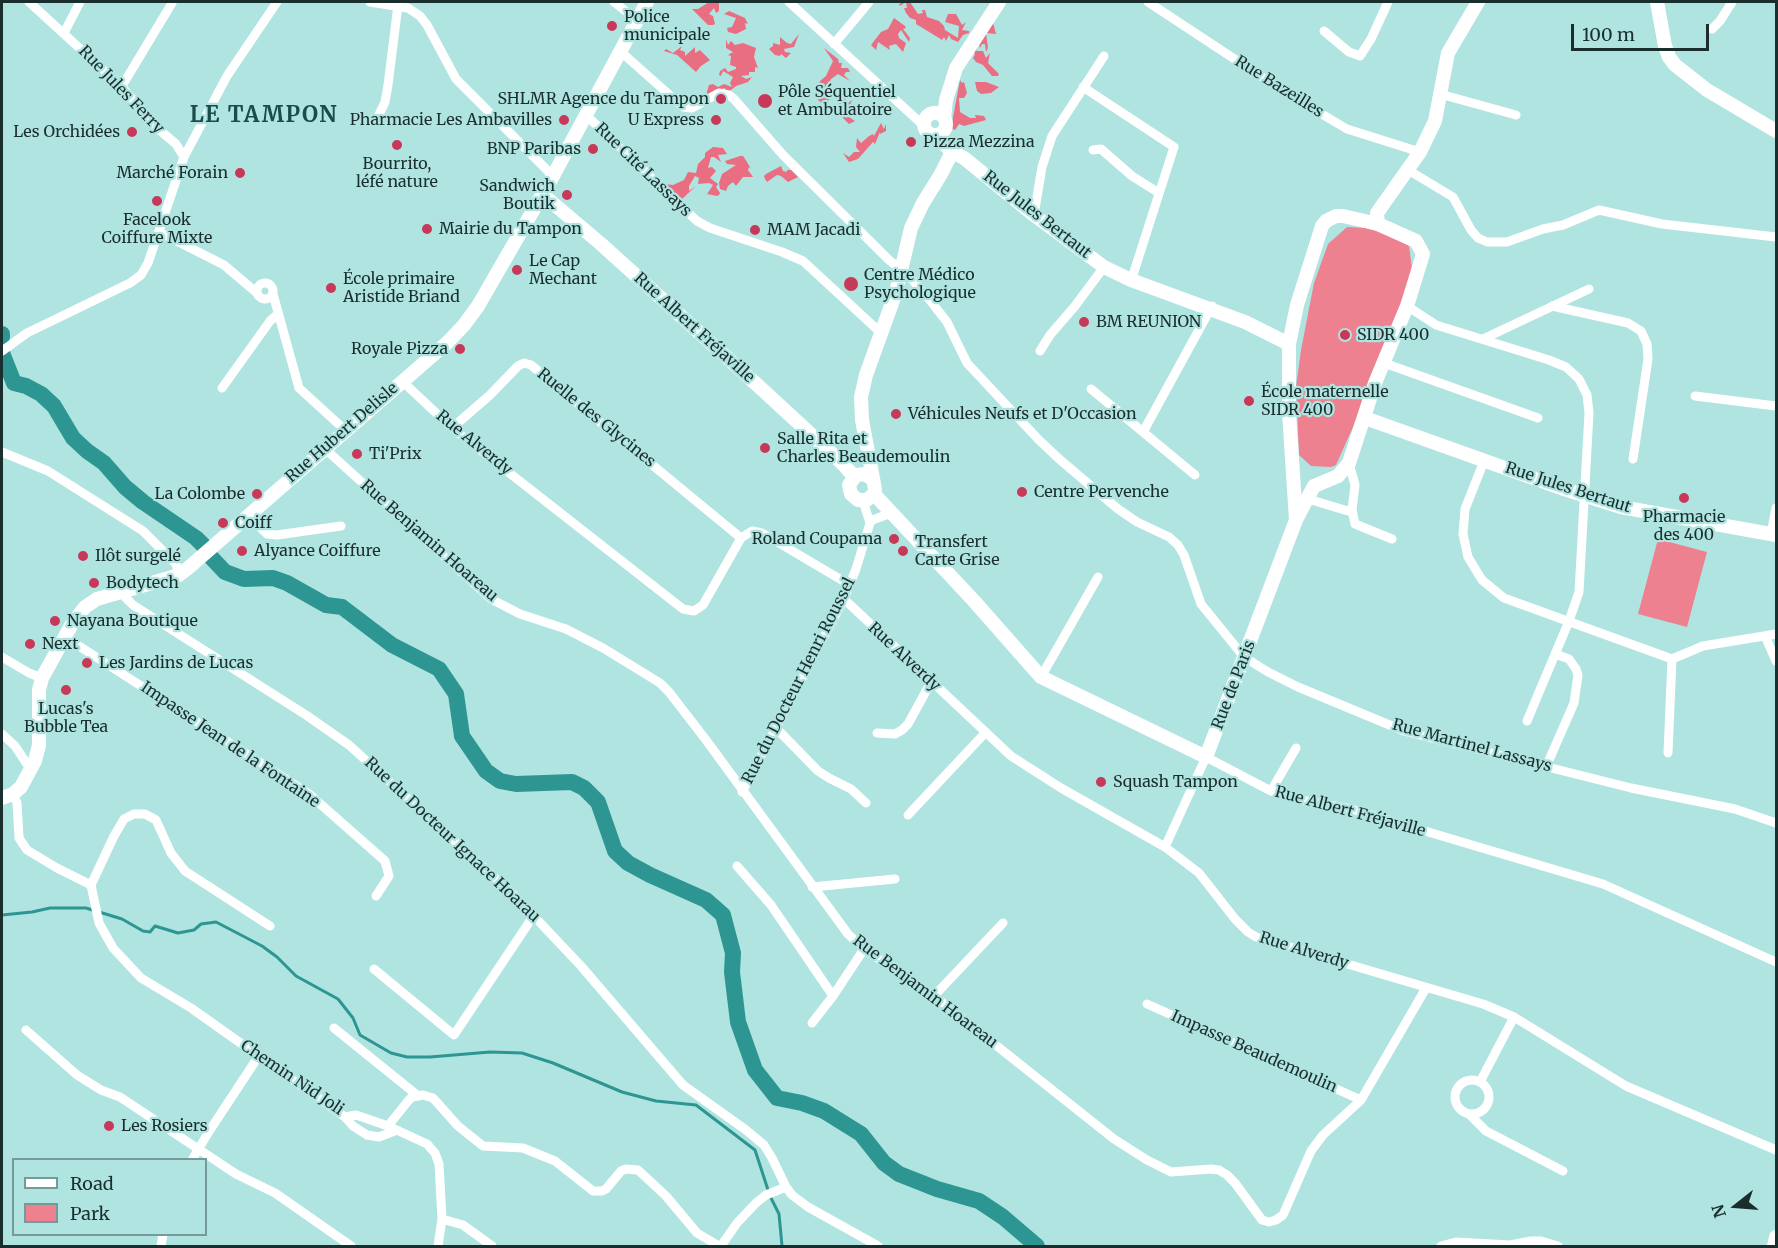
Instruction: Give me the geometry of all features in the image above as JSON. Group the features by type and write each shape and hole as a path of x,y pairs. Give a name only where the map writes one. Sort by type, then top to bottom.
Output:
{"street":[{"name":"Rue Jules Ferry","path":"29,2 122,86 157,128 176,144 184,157"},
{"path":"64,33 80,2"},
{"path":"2,351 27,333 141,275 148,263 184,157 227,76 277,2"},
{"path":"370,2 408,5 420,16 456,79 553,176"},
{"path":"614,2 637,20"},
{"name":"Rue Hubert Delisle","path":"7,796 21,787 38,753 39,690 42,678 85,607 97,598 183,572 448,342 464,325 478,306 553,176 647,2"},
{"name":"Rue Jules Bertaut","path":"789,2 834,44 937,124 957,151 1034,215 1107,268 1131,279 1274,328 1281,326 1297,305"},
{"path":"834,44 869,2"},
{"path":"937,124 956,68 999,2"},
{"name":"Rue Bazeilles","path":"1148,2 1283,91 1347,129 1420,152"},
{"path":"1324,31 1349,51 1360,56 1371,39 1388,2"},
{"path":"1311,492 1338,476 1349,463 1384,363 1407,306 1423,254 1416,241 1378,219 1420,152 1435,121 1448,53 1478,2"},
{"path":"1658,2 1665,46 1675,65 1707,90 1776,131"},
{"path":"1712,29 1732,2"},
{"path":"122,86 172,3"},
{"path":"376,121 385,102 398,5"},
{"name":"Rue Martinel Lassays","path":"620,51 683,107 692,108 719,93 729,95 783,155 910,278 939,310 967,363 975,373 1058,458 1137,522 1169,537 1178,545 1184,555 1201,604 1244,657 1298,687 1404,731 1631,788 1735,808 1776,823"},
{"path":"1034,215 1045,151 1052,136 1104,56"},
{"path":"1083,87 1174,147 1131,279"},
{"path":"1440,94 1516,115"},
{"name":"Rue Cité Lassays","path":"586,116 697,221 803,261 881,333"},
{"path":"1093,150 1101,149 1132,176 1159,194"},
{"path":"891,513 872,520 866,484 861,397 866,375 896,292 911,228 957,151"},
{"path":"1408,170 1453,197 1471,230 1478,238 1488,242 1507,242 1543,229 1563,225 1599,210 1662,224 1776,237"},
{"name":"Rue Albert Fréjaville","path":"542,194 601,244 851,473 866,484 1041,677 1271,791 1306,801 1351,809 1603,884 1776,963"},
{"name":"Rue de Paris","path":"1296,520 1289,412 1289,344 1297,305 1322,226 1326,221 1336,216 1378,219"},
{"path":"159,232 216,260 238,276 260,298 270,298 273,294"},
{"path":"1040,351 1050,335 1107,268"},
{"path":"238,276 271,286 298,388 345,430"},
{"path":"257,293 259,286 264,283"},
{"path":"1483,339 1589,289"},
{"path":"1407,306 1436,325 1566,367 1579,380 1587,395 1589,413 1579,592 1527,721"},
{"path":"1552,306 1629,323 1641,331 1647,344 1648,359 1633,459"},
{"path":"1143,432 1212,307"},
{"name":"Rue Jules Bertaut","path":"1212,307 1289,344"},
{"path":"222,388 270,321 278,314"},
{"name":"Ruelle des Glycines","path":"452,428 490,395 518,366 524,363 531,365 741,538"},
{"path":"1384,363 1538,418"},
{"name":"Rue Alverdy","path":"402,381 452,428 683,609 694,611 703,605 741,538"},
{"path":"1091,389 1195,475"},
{"path":"1695,396 1776,406"},
{"name":"Rue Jules Bertaut","path":"1365,418 1622,507 1774,535"},
{"name":"Rue Benjamin Hoareau","path":"324,448 491,599 520,614 566,629 603,648 660,683 706,740 848,934 864,949 934,996 1114,1139 1163,1170 1171,1172 1219,1170 1235,1183 1262,1220 1269,1222 1283,1215 1302,1167 1323,1135 1360,1100 1426,988"},
{"path":"2,452 48,471 143,531 183,572"},
{"path":"1484,461 1465,508 1463,534 1468,557 1482,580 1504,598 1672,659 1702,646 1776,634"},
{"path":"1349,463 1355,485 1352,510 1355,524 1392,539"},
{"path":"1292,473 1311,492 1348,511 1352,510"},
{"name":"Rue de Paris","path":"1165,847 1206,757 1296,520 1311,492"},
{"path":"1774,535 1776,508"},
{"path":"248,515 267,534 277,535 341,526"},
{"name":"Rue du Docteur Henri Roussel","path":"742,792 844,599 872,520"},
{"path":"741,538 757,531 849,585"},
{"path":"1041,677 1098,577"},
{"name":"Rue du Docteur Ignace Hoarau","path":"123,590 127,600 133,605 349,745 534,915 683,1085 746,1130 769,1151 781,1189 808,1207 878,1246"},
{"name":"Rue Alverdy","path":"844,599 1011,756 1061,788 1165,847 1198,873 1235,919 1256,937 1483,1004 1514,1017 1626,1086 1776,1150"},
{"path":"1765,636 1776,661"},
{"name":"Impasse Jean de la Fontaine","path":"65,637 309,794 385,861 389,876 376,896"},
{"path":"1546,767 1574,703 1577,681 1576,669 1569,659 1555,654"},
{"path":"2,657 28,673 42,678"},
{"path":"1668,753 1672,659"},
{"path":"877,733 895,734 909,724 931,682"},
{"path":"777,729 818,771 851,789 866,803"},
{"path":"908,814 986,732"},
{"path":"2,734 15,746 31,770"},
{"path":"1271,791 1296,748"},
{"path":"7,796 17,802 19,838 27,850 91,885 124,819 134,814 145,814 156,820 171,853 185,871 270,926"},
{"path":"737,866 771,905 833,996"},
{"path":"812,887 895,879"},
{"name":"Chemin Nid Joli","path":"91,885 99,923 113,948 141,978 191,1008 345,1117 356,1115 428,1144 439,1164 442,1219"},
{"path":"374,969 454,1035 534,915"},
{"path":"934,996 1003,923"},
{"path":"812,1023 864,949"},
{"name":"Impasse Beaudemoulin","path":"1147,1004 1360,1100"},
{"path":"1480,1082 1514,1017"},
{"path":"334,1028 417,1095"},
{"path":"26,1030 77,1076 101,1090 120,1097 236,1174 275,1193 351,1246"},
{"path":"193,1158 258,1057"},
{"path":"1469,1114 1484,1109 1488,1102 1488,1092 1480,1082 1467,1081 1457,1089 1456,1102 1461,1111 1469,1114 1486,1131 1563,1171"},
{"path":"345,1117 353,1126 367,1135 379,1137 392,1128 408,1101 417,1095 433,1098 458,1126 483,1146 524,1148 555,1161 593,1191 606,1189 626,1168 638,1170 666,1196 697,1233 720,1246 737,1223 766,1194 781,1189"},
{"path":"438,1246 442,1219 463,1225 492,1246"},
{"path":"1774,1246 1776,1237"},
{"path":"1441,1246 1456,1242 1510,1245 1541,1241 1558,1246"}],"green space":[{"name":"SIDR 400","path":"1347,227 1367,228 1391,236 1409,246 1412,268 1407,293 1336,465 1311,466 1299,455 1296,387 1301,350 1314,283 1328,244"},
{"path":"1658,539 1707,552 1687,627 1638,614"}],"shaded area":[{"path":"709,2 719,2 719,11 716,13 714,8 709,14 713,16 715,24 713,25 708,25 692,9 698,9"},
{"path":"906,2 910,2 918,14 925,10 927,17 939,21 945,30 958,38 959,26 945,22 948,14 956,14 962,25 966,22 962,30 969,31 969,33 963,35 958,42 951,39 949,35 946,41 944,37 942,40 910,18 904,8 907,8"},
{"path":"729,11 745,18 748,24 745,23 746,29 736,34 728,32 727,28 732,27 736,18 724,14"},
{"path":"894,18 905,26 906,28 903,29 910,38 909,42 901,30 898,34 899,38 906,43 903,52 896,44 889,46 890,50 878,42 876,50 871,45 881,32 888,29"},
{"path":"992,19 996,34 986,33 988,48 986,52 985,44 982,44 980,48 979,44 976,51 983,51 986,58 990,53 988,63 999,74 998,76 992,76 973,58 975,54 973,51"},
{"path":"799,34 794,47 784,49 785,52 791,53 786,58 781,54 780,56 775,55 769,49 773,43 780,45 780,37 791,44"},
{"path":"726,39 728,45 731,41 735,45 743,43 756,48 754,57 758,68 755,67 755,72 749,72 749,75 741,76 746,79 752,77 748,82 736,86 726,94 725,88 706,95 709,85 713,84 718,87 724,84 732,87 730,83 733,77 723,71 721,76 719,75 720,71 725,68 728,72 736,69 730,65 731,56 728,55 733,52 726,48"},
{"path":"682,46 680,50 685,52 685,56 695,47 695,53 700,50 710,60 696,72 677,55 664,51 666,49 673,53"},
{"path":"824,48 838,59 839,63 842,63 841,68 848,68 850,72 844,75 850,81 838,74 831,79 829,86 833,90 826,93 822,90 820,95 833,97 823,104 818,100 818,88 833,61"},
{"path":"960,80 964,82 967,93 964,98 959,98 960,112 970,118 976,118 975,115 984,116 986,120 964,126 959,124 955,130 951,128"},
{"path":"975,82 986,82 999,87 991,93 981,94 977,91"},
{"path":"845,98 846,103 840,105 842,108 852,100 846,115 855,121 849,124 843,118 841,110 834,113 836,110 832,105 838,104"},
{"path":"881,123 884,129 886,124 886,131 880,134 880,132 875,144 873,142 858,159 849,162 843,153 849,157 854,152 860,152 856,147 857,138 861,143 869,136 873,134 874,136"},
{"path":"713,147 723,148 727,154 718,155 721,162 711,157 708,168 712,167 716,171 710,178 718,184 716,187 719,195 707,194 713,185 698,184 699,178 695,176 689,186 689,191 696,186 681,200 665,184 673,185 684,180 688,172 696,173 698,164 705,157 705,153"},
{"path":"743,156 747,162 751,169 749,167 748,170 753,177 743,177 736,186 733,182 726,191 720,189 722,174 736,165 727,164 725,161"},
{"path":"781,166 783,171 791,170 798,177 788,182 777,175 767,182 764,176"}],"waterway":[{"path":"2,353 14,383 41,394 54,406 73,438 104,463 125,487 143,502 196,538 225,572 244,579 273,578 287,583 326,605 342,607 392,645 439,669 456,694 462,736 486,771 500,781 516,784 572,782 584,788 598,802 615,851 628,863 706,900 723,915 733,953 732,972 738,1022 755,1070 777,1098 802,1103 824,1111 861,1134 884,1163 899,1174 937,1189 979,1201 1003,1217 1037,1246"},
{"path":"2,915 50,908 86,908 122,919 143,931 150,932 155,926 178,933 194,930 201,924 216,922 262,946 296,976 338,999 353,1018 360,1035 391,1053 407,1057 490,1052 522,1053 553,1063 622,1092 656,1101 696,1105 755,1150 770,1196 779,1214 782,1246"}],"place":[{"name":"Police municipale","path":"612,26"},
{"name":"SHLMR Agence du Tampon","path":"721,99"},
{"name":"Pôle Séquentiel et Ambulatoire","path":"765,101"},
{"name":"Pharmacie Les Ambavilles","path":"564,120"},
{"name":"U Express","path":"716,120"},
{"name":"Les Orchidées","path":"132,132"},
{"name":"Pizza Mezzina","path":"911,142"},
{"name":"Bourrito, léfé nature","path":"397,145"},
{"name":"BNP Paribas","path":"593,149"},
{"name":"Marché Forain","path":"240,173"},
{"name":"Sandwich Boutik","path":"567,195"},
{"name":"Facelook Coiffure Mixte","path":"157,201"},
{"name":"Mairie du Tampon","path":"427,229"},
{"name":"MAM Jacadi","path":"755,230"},
{"name":"Le Cap Mechant","path":"517,270"},
{"name":"Centre Médico Psychologique","path":"851,284"},
{"name":"École primaire Aristide Briand","path":"331,288"},
{"name":"BM REUNION","path":"1084,322"},
{"name":"SIDR 400","path":"1345,335"},
{"name":"Royale Pizza","path":"460,349"},
{"name":"École maternelle SIDR 400","path":"1249,401"},
{"name":"Véhicules Neufs et D'Occasion","path":"896,414"},
{"name":"Salle Rita et Charles Beaudemoulin","path":"765,448"},
{"name":"Ti'Prix","path":"357,454"},
{"name":"Centre Pervenche","path":"1022,492"},
{"name":"La Colombe","path":"257,494"},
{"name":"Pharmacie des 400","path":"1684,498"},
{"name":"Coiff","path":"223,523"},
{"name":"Roland Coupama","path":"894,539"},
{"name":"Alyance Coiffure","path":"242,551"},
{"name":"Transfert Carte Grise","path":"903,551"},
{"name":"Ilôt surgelé","path":"83,556"},
{"name":"Bodytech","path":"94,583"},
{"name":"Nayana Boutique","path":"55,621"},
{"name":"Next","path":"30,644"},
{"name":"Les Jardins de Lucas","path":"87,663"},
{"name":"Lucas's Bubble Tea","path":"66,690"},
{"name":"Squash Tampon","path":"1101,782"},
{"name":"Les Rosiers","path":"109,1126"}],"district":[{"name":"LE TAMPON","path":"264,116"}]}
